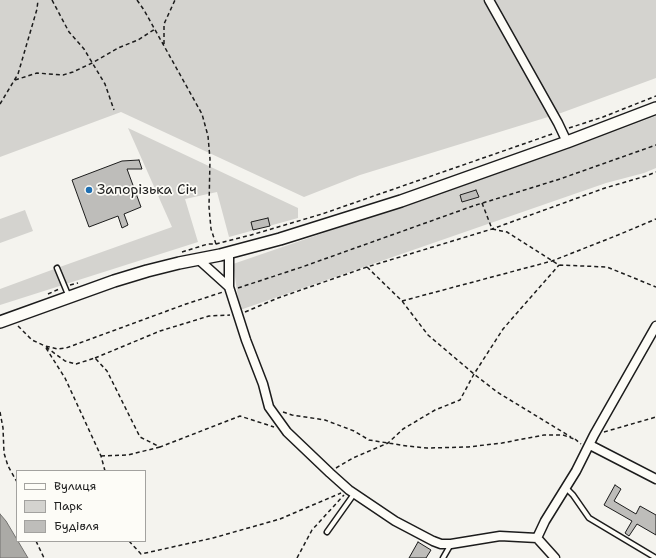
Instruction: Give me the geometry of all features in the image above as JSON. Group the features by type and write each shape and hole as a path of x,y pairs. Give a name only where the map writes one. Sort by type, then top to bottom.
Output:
{"main road":[{"path":"5,320 67,292 179,263 229,253 280,239 401,201 567,142 656,108"}],"street":[{"path":"490,0 562,130 567,142"},
{"path":"229,253 230,289 246,340 263,384 269,408 287,432 330,473 352,492 395,521 432,542 451,544 500,536 537,538 555,558"},
{"path":"198,260 230,289"},
{"path":"537,538 545,521 576,471 594,435 656,326"},
{"path":"589,447 656,479"}],"lane":[{"path":"57,268 67,292"},
{"path":"566,488 573,495 589,518 656,558"},
{"path":"326,532 352,492"},
{"path":"443,558 451,544"}],"path":[{"path":"0,104 18,74 37,9 38,0"},
{"path":"52,0 68,32 84,49 105,84 114,110"},
{"path":"137,0 155,29 202,114 208,136 210,159 209,207 211,229 216,244"},
{"path":"164,46 164,24 175,0"},
{"path":"15,80 37,74 63,74 73,72 92,64 118,48 138,40 155,29"},
{"path":"178,253 208,244 216,244 251,235 322,214 603,117 656,96"},
{"path":"5,320 32,340 45,346 58,349 66,348 186,304 302,267 482,203 560,179 656,145"},
{"path":"45,346 65,361 76,364 95,358 160,331 209,316 238,315 278,298 367,268 492,230 605,188 656,172"},
{"path":"482,203 492,230"},
{"path":"402,300 552,261 656,219"},
{"path":"492,230 507,232 558,265 607,267 656,288"},
{"path":"330,473 352,458 388,443 402,430 435,410 460,400 474,374 503,329 558,265"},
{"path":"367,268 402,300 428,335 474,374 497,392 589,447"},
{"path":"43,296 67,292 80,283"},
{"path":"45,346 65,378 101,456 105,470"},
{"path":"95,358 107,371 140,436 160,447"},
{"path":"269,408 292,415 325,420 354,432 368,440 426,448 468,447 502,443 544,435 562,435 574,439"},
{"path":"0,412 4,428 4,453 8,466 16,480"},
{"path":"101,456 128,455 160,447 240,416 287,432"},
{"path":"594,435 656,417"},
{"path":"141,554 213,538 280,520 352,492"},
{"path":"297,558 312,530 352,492"},
{"path":"36,542 44,558"},
{"path":"130,542 141,554 141,558"}],"green space":[{"path":"0,0 656,0 656,78 561,113 360,175 304,197 121,112 0,157"},
{"path":"656,116 656,168 644,173 606,183 240,310 233,264 565,150"},
{"path":"128,128 298,208 298,218 229,237 217,192 185,199 198,242 0,305 0,289 172,227"},
{"path":"25,210 33,231 0,243 0,219"}],"shaded area":[{"path":"0,514 16,538 16,542 18,542 28,558 0,558"}],"building":[{"path":"139,160 142,169 127,169 141,207 124,214 128,225 122,228 118,216 89,227 72,180 122,161"},
{"path":"476,190 479,197 462,202 460,195"},
{"path":"268,218 270,226 253,230 251,222"},
{"path":"615,485 621,489 614,501 636,514 640,506 656,515 656,535 637,524 629,536 625,533 632,521 604,505"},
{"path":"418,542 431,550 426,558 409,558"}],"place":[{"name":"Запорізька Січ","path":"89,190"}]}
